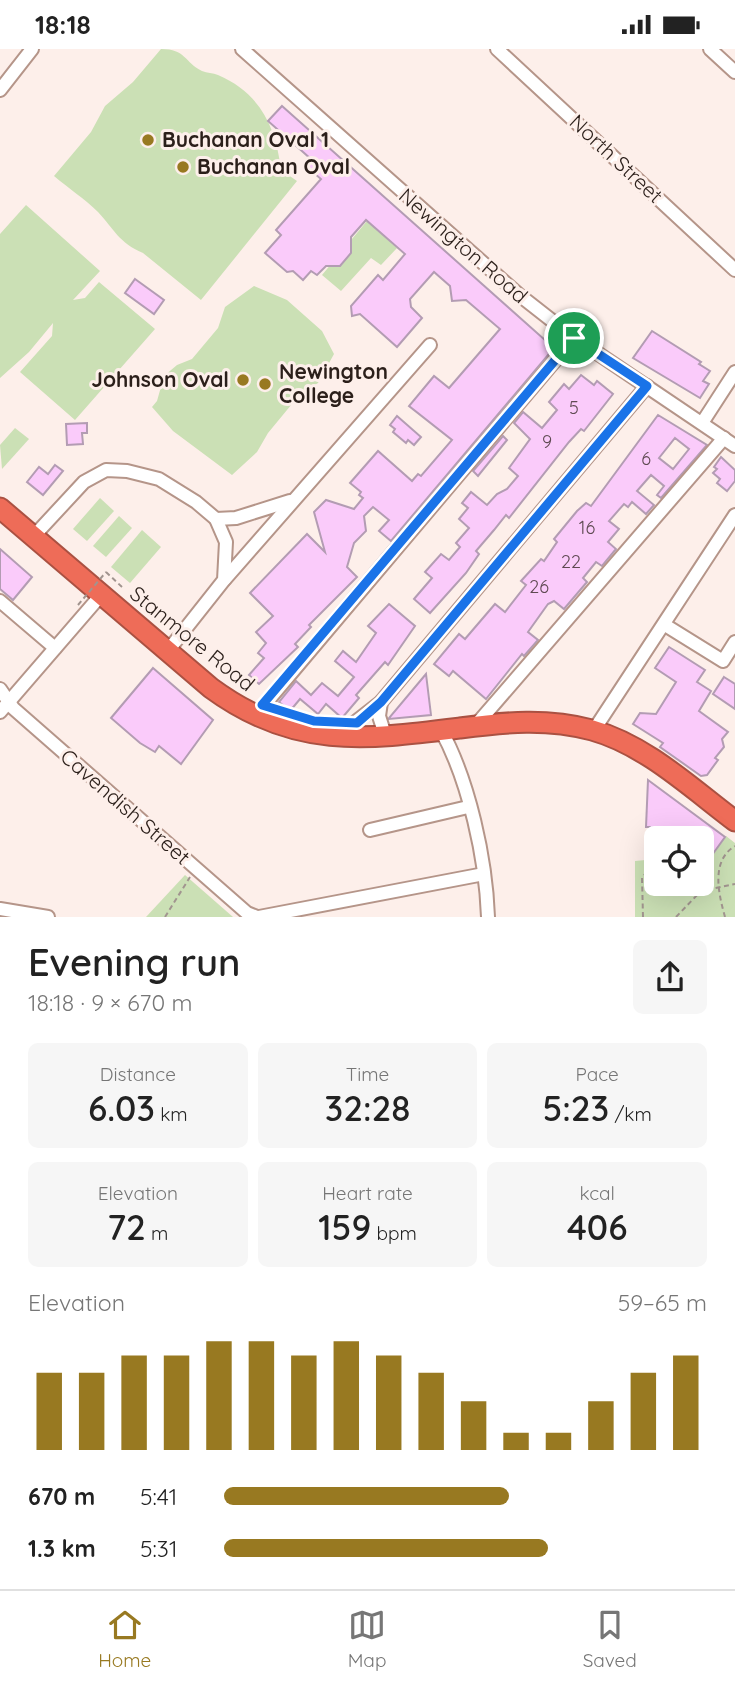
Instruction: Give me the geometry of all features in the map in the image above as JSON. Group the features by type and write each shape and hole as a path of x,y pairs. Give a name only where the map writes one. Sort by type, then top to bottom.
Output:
{"highway":[{"name":"Stanmore Road","path":"0,508 218,694 259,710 283,728 335,737 530,721 594,730 642,751 735,821"}],"street":[{"path":"0,90 33,49"},
{"name":"Newington Road","path":"242,49 435,222 574,338 729,442"},
{"name":"North Street","path":"497,49 735,269"},
{"path":"710,49 735,72"},
{"path":"259,710 574,338"},
{"path":"167,652 292,500 430,345"},
{"path":"702,423 735,372"},
{"path":"335,737 381,702 647,386"},
{"path":"456,758 468,727 729,442"},
{"path":"33,537 84,482 106,470 127,471 159,479 197,502 216,519 226,542 225,580"},
{"path":"216,519 265,510 292,500"},
{"path":"594,730 735,515"},
{"path":"0,712 101,595"},
{"path":"0,601 55,648"},
{"path":"665,625 723,661 735,642"},
{"name":"Cavendish Street","path":"0,689 9,701 247,913 258,917"},
{"path":"381,702 379,716 385,735"},
{"path":"440,730 456,758 484,874 488,917"},
{"path":"370,830 468,807"},
{"path":"258,917 484,874"},
{"path":"0,909 48,917"}],"path":[{"path":"78,605 106,572 122,587"},
{"path":"725,917 718,885 720,867 726,854 735,846"},
{"path":"643,917 644,874"},
{"path":"165,917 190,876"},
{"path":"714,886 735,884"},
{"path":"676,917 696,896"}],"green space":[{"name":"Buchanan Oval","path":"161,49 175,51 202,71 218,75 245,91 270,126 281,170 297,181 201,300 143,253 122,240 93,207 54,176 91,132 105,106 133,82"},
{"path":"26,205 100,271 73,300 85,298 99,282 155,329 75,420 20,372 52,336 53,323 29,352 0,378 0,234"},
{"path":"367,221 397,248 381,265 371,258 341,291 322,275"},
{"name":"Johnson Oval","path":"254,286 287,300 322,331 334,354 318,383 301,393 268,433 257,452 232,475 173,431 152,407 157,401 164,376 177,365 192,359 218,328 225,307"},
{"path":"15,428 29,439 2,469 0,445"},
{"path":"100,498 114,511 87,541 73,529"},
{"path":"119,516 132,528 106,557 93,546"},
{"path":"142,530 161,547 130,583 111,567"},
{"path":"726,836 735,843 735,917 635,917 635,861 644,860 644,896 714,896 714,854"},
{"path":"185,875 233,917 146,917"}],"building":[{"path":"282,106 554,348 391,541 379,531 389,520 373,507 364,516 366,531 354,543 347,567 357,577 309,625 311,627 295,644 298,647 259,684 249,675 264,658 258,653 266,643 256,632 273,616 250,593 307,534 325,552 314,512 326,500 354,509 363,498 359,495 361,492 350,483 378,451 412,481 418,474 421,476 452,440 409,406 434,376 449,388 500,329 466,300 452,301 450,286 434,272 410,299 411,307 422,318 397,347 360,314 352,316 351,306 378,275 383,280 405,254 366,220 351,237 351,253 340,266 326,266 317,275 311,271 303,280 293,271 287,272 265,253 281,235 276,230 321,179 307,167 312,160 268,121"},
{"path":"135,279 164,300 154,314 125,293"},
{"path":"652,331 701,362 699,364 710,371 703,381 709,384 700,398 633,358"},
{"path":"581,375 594,385 597,381 613,394 584,431 581,429 569,442 509,518 506,515 476,551 479,554 466,573 430,613 414,599 432,578 425,572 441,554 449,560 460,547 456,543 469,528 459,519 468,508 462,503 471,492 487,505 497,494 507,489 518,476 509,468 530,439 514,423 523,412 542,428 557,410 549,402 564,384 569,389"},
{"path":"658,415 707,445 661,498 657,495 664,486 651,475 637,491 654,505 646,514 632,502 628,507 624,504 609,521 619,529 608,542 616,549 602,566 596,562 583,578 587,582 564,609 554,601 548,604 528,632 538,640 524,656 522,654 486,699 453,671 449,676 434,664 459,634 465,639 495,604 505,612 526,585 521,581 541,559 544,561 557,542 554,539 577,511 586,503 591,506","holes":["675,438 689,449 673,469 659,458"]},
{"path":"397,416 421,437 414,445 408,440 406,443 393,432 395,429 390,425"},
{"path":"87,423 87,433 82,433 83,444 67,445 66,424"},
{"path":"503,436 507,440 478,476 473,471"},
{"path":"721,457 735,470 735,481 727,491 717,483 720,479 713,473"},
{"path":"55,465 63,471 43,495 27,482 39,467 48,474"},
{"path":"0,549 32,577 13,600 0,589"},
{"path":"389,604 415,626 388,665 385,662 356,695 359,698 342,718 326,704 318,714 300,699 290,711 279,702 296,681 311,695 322,683 338,696 354,677 335,661 343,651 356,662 376,633 368,626"},
{"path":"669,647 705,670 697,682 711,691 699,711 728,732 722,739 724,747 715,758 718,760 707,775 701,776 660,747 663,743 633,724 640,713 656,714 676,682 655,668"},
{"path":"153,668 213,720 181,764 159,746 155,752 140,743 111,718"},
{"path":"426,674 431,715 389,719 389,718"},
{"path":"724,677 735,684 735,709 713,694"},
{"path":"648,780 710,826 646,826"},
{"path":"714,829 725,837 714,852"}],"place":[{"name":"Buchanan Oval 1","path":"148,140"},
{"name":"Buchanan Oval","path":"183,167"},
{"name":"Johnson Oval","path":"243,380"},
{"name":"Newington College","path":"265,384"}],"route":[{"path":"574,338 647,386 381,702 357,723 314,721 262,705 434,507 574,338"}]}
